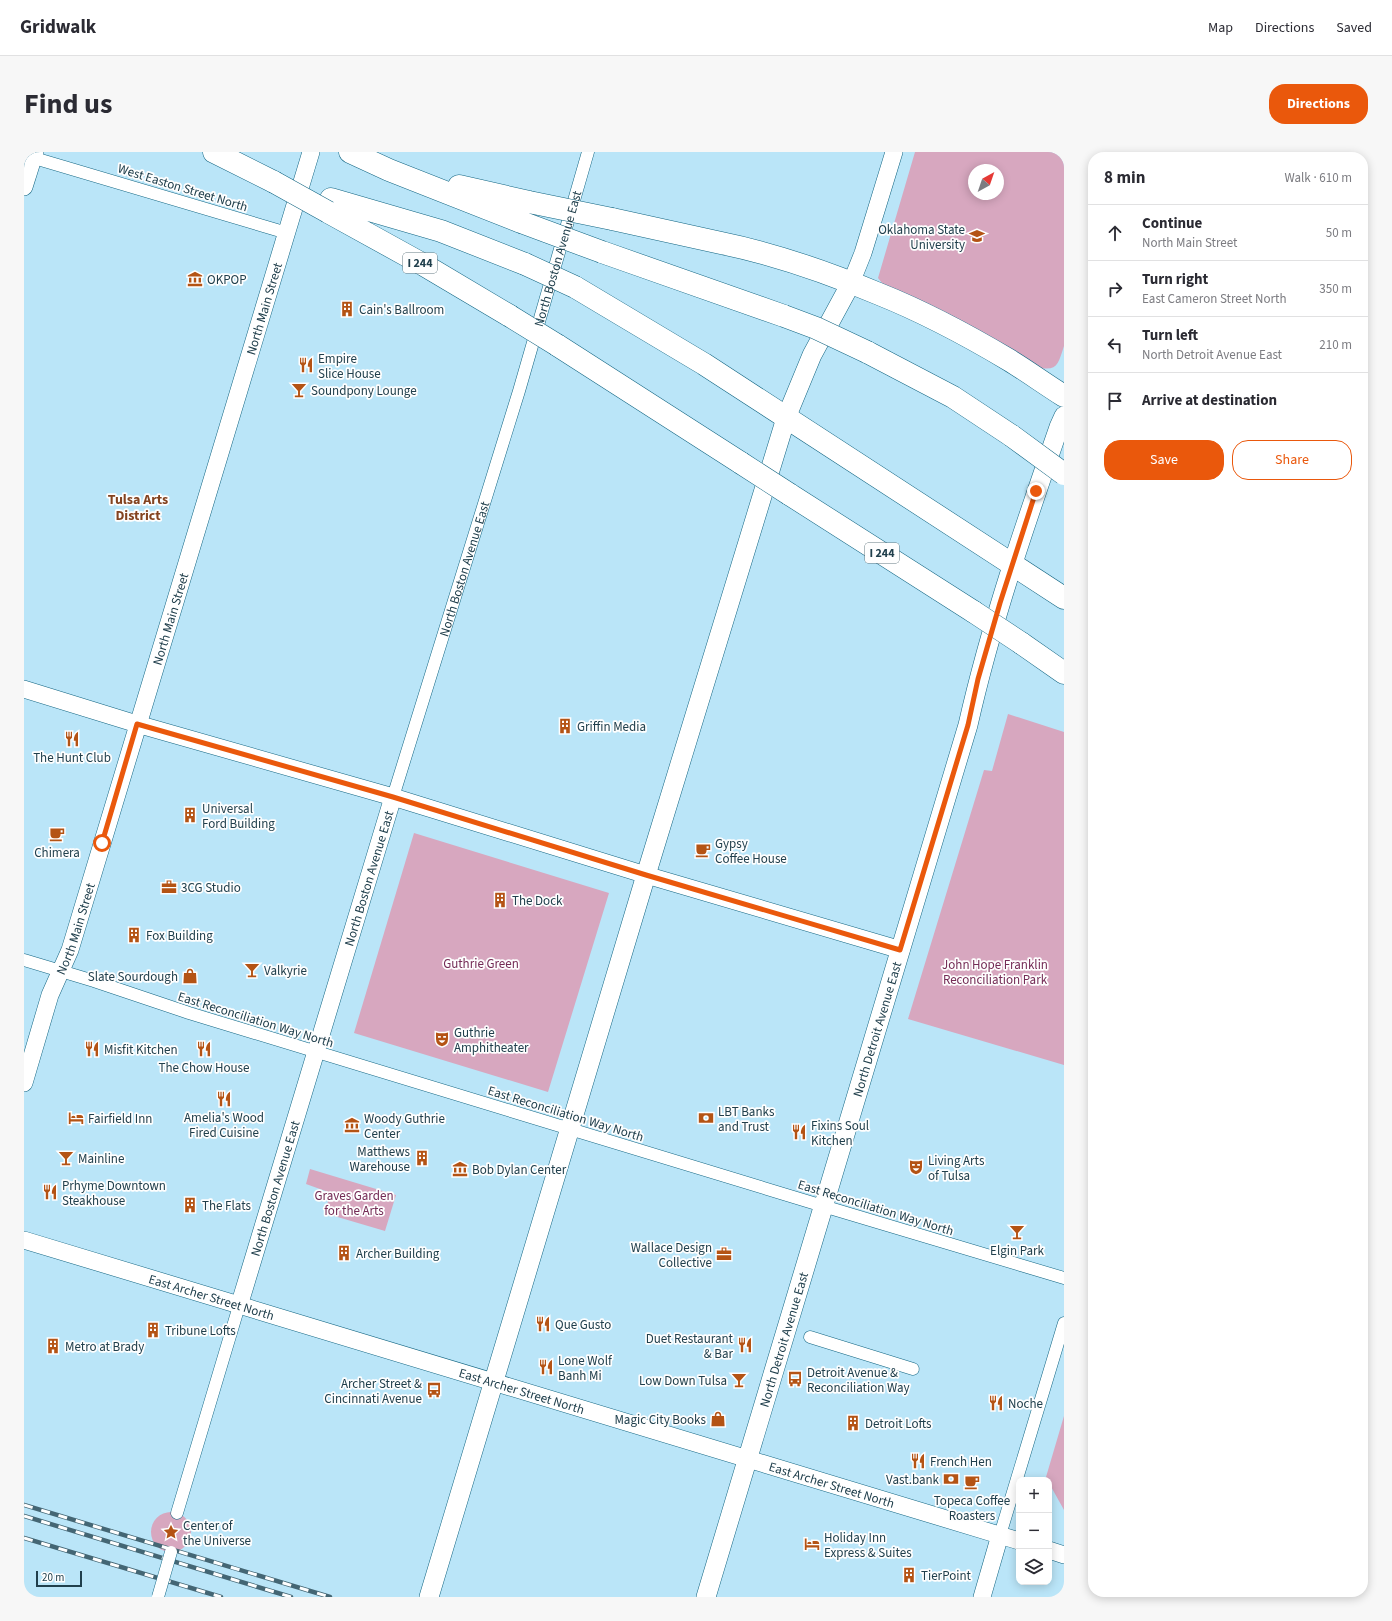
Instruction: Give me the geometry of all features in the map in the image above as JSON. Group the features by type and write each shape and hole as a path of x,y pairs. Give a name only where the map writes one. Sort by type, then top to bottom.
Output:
{"highway":[{"path":"214,152 274,182 330,205 441,231 525,264 575,287 704,364 1064,598"},
{"path":"350,152 389,170 521,222 816,328 920,378 953,397 1012,436 1064,474"},
{"path":"389,170 529,202 723,243 815,270 878,293 924,314 1010,361 1064,396"},
{"name":"I 244","path":"330,205 424,265 510,316 741,463 974,612 1064,673"}],"main road":[{"path":"428,1597 786,418 812,355 851,283"},
{"name":"North Detroit Avenue East","path":"706,1597 968,725 978,679 1012,563 1058,427 1064,416"}],"street":[{"name":"North Main Street","path":"24,1083 50,995 70,950 137,724 287,233 310,152"},
{"name":"North Boston Avenue East","path":"177,1514 317,1052 350,935 519,391 588,152"},
{"path":"851,283 863,253 894,152"},
{"name":"West Easton Street North","path":"30,155 287,233"},
{"path":"24,187 30,155"},
{"path":"24,689 137,724 393,797 646,875 900,950"},
{"name":"East Reconciliation Way North","path":"24,960 189,1013 1064,1278"},
{"name":"East Archer Street North","path":"24,1240 1016,1540"},
{"path":"982,1597 1064,1323"},
{"path":"810,1337 913,1369"},
{"path":"1052,1551 1064,1555"},
{"path":"158,1597 171,1552"}],"green space":[{"name":"Oklahoma State University","path":"915,152 1064,152 1064,346 1056,366 1053,368 1036,367 886,288 878,278"},
{"name":"John Hope Franklin Reconciliation Park","path":"1008,714 1064,732 1064,1065 908,1019 984,770 992,771"},
{"name":"Guthrie Green","path":"414,833 609,893 548,1092 354,1033"},
{"name":"Graves Garden for the Arts","path":"310,1169 396,1195 385,1231 324,1213 331,1193 306,1184"},
{"path":"1064,1416 1064,1510 1052,1488 1052,1477 1046,1477"},
{"name":"Center of the Universe","path":"171,1512 179,1514 185,1518 189,1524 191,1532 189,1540 185,1546 179,1550 171,1552 163,1550 157,1546 153,1540 151,1532 153,1524 157,1518 163,1514"}],"railway":[{"path":"24,1505 330,1597"},
{"path":"24,1516 291,1597"},
{"path":"24,1538 221,1597"}],"place":[{"name":"Oklahoma State University","path":"977,236"},
{"name":"OKPOP","path":"195,279"},
{"name":"Cain's Ballroom","path":"347,309"},
{"name":"Empire Slice House","path":"306,365"},
{"name":"Soundpony Lounge","path":"299,390"},
{"name":"Griffin Media","path":"565,726"},
{"name":"The Hunt Club","path":"72,739"},
{"name":"Universal Ford Building","path":"190,815"},
{"name":"Chimera","path":"57,834"},
{"name":"Gypsy Coffee House","path":"703,850"},
{"name":"3CG Studio","path":"169,887"},
{"name":"The Dock","path":"500,900"},
{"name":"Fox Building","path":"134,935"},
{"name":"Valkyrie","path":"252,970"},
{"name":"Slate Sourdough","path":"190,976"},
{"name":"Guthrie Amphitheater","path":"442,1039"},
{"name":"Misfit Kitchen","path":"92,1049"},
{"name":"The Chow House","path":"204,1049"},
{"name":"Amelia's Wood Fired Cuisine","path":"224,1099"},
{"name":"Fairfield Inn","path":"76,1118"},
{"name":"LBT Banks and Trust","path":"706,1118"},
{"name":"Woody Guthrie Center","path":"352,1125"},
{"name":"Fixins Soul Kitchen","path":"799,1132"},
{"name":"Mainline","path":"66,1158"},
{"name":"Matthews Warehouse","path":"422,1158"},
{"name":"Living Arts of Tulsa","path":"916,1167"},
{"name":"Bob Dylan Center","path":"460,1169"},
{"name":"Prhyme Downtown Steakhouse","path":"50,1192"},
{"name":"The Flats","path":"190,1205"},
{"name":"Elgin Park","path":"1017,1232"},
{"name":"Archer Building","path":"344,1253"},
{"name":"Wallace Design Collective","path":"724,1254"},
{"name":"Que Gusto","path":"543,1324"},
{"name":"Tribune Lofts","path":"153,1330"},
{"name":"Duet Restaurant & Bar","path":"745,1345"},
{"name":"Metro at Brady","path":"53,1346"},
{"name":"Lone Wolf Banh Mi","path":"546,1367"},
{"name":"Detroit Avenue & Reconciliation Way","path":"795,1379"},
{"name":"Low Down Tulsa","path":"739,1380"},
{"name":"Archer Street & Cincinnati Avenue","path":"434,1390"},
{"name":"Noche","path":"996,1403"},
{"name":"Magic City Books","path":"718,1419"},
{"name":"Detroit Lofts","path":"853,1423"},
{"name":"French Hen","path":"918,1461"},
{"name":"Vast.bank","path":"951,1479"},
{"name":"Topeca Coffee Roasters","path":"972,1482"},
{"name":"Center of the Universe","path":"171,1532"},
{"name":"Holiday Inn Express & Suites","path":"812,1544"},
{"name":"TierPoint","path":"909,1575"}],"district":[{"name":"Tulsa Arts District","path":"138,508"}],"route":[{"path":"102,843 137,724 393,797 646,875 900,950 968,725 978,679 1000,603 1036,491"}]}
